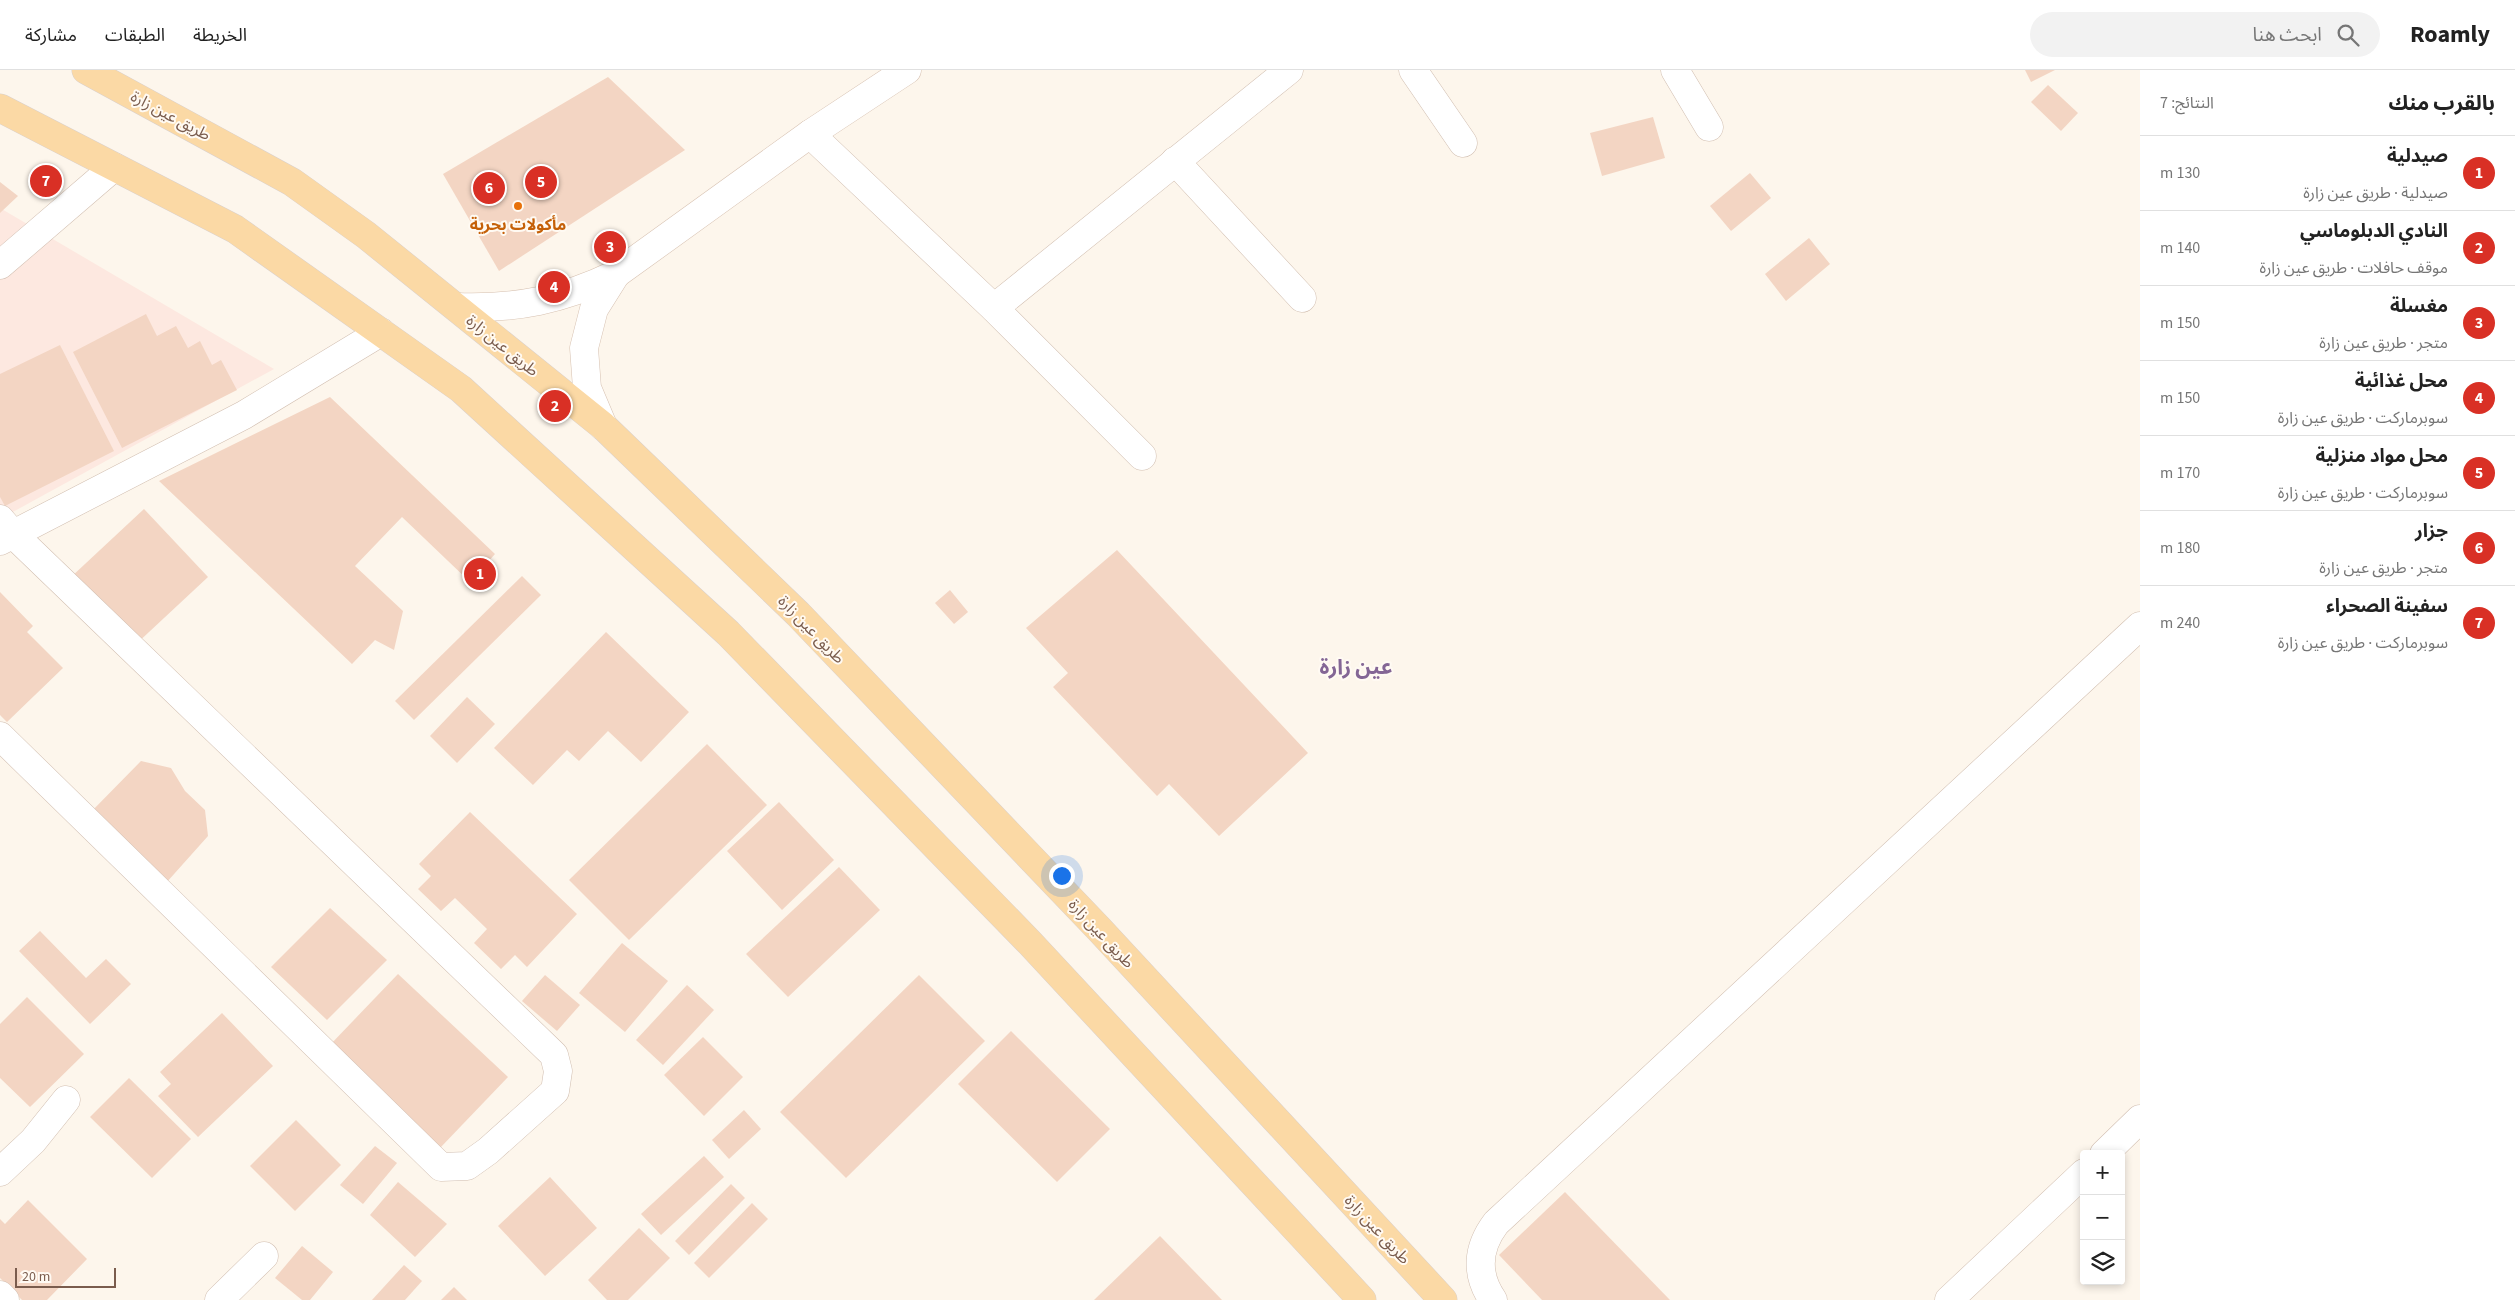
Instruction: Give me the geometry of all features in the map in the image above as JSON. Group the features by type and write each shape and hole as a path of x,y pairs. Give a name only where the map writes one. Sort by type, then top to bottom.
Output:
{"main road":[{"name":"طريق عين زارة","path":"86,70 292,182 366,235 603,426 805,621 1106,936 1443,1300"},
{"path":"0,108 235,229 461,389 728,633 1030,943 1358,1299"}],"street":[{"path":"457,307 523,305 587,288 616,274 810,134 907,70"},
{"path":"994,308 1289,70"},
{"path":"1413,70 1463,143"},
{"path":"1675,70 1709,127"},
{"path":"810,134 994,308 1142,456"},
{"path":"1175,162 1302,298"},
{"path":"0,265 114,167"},
{"path":"603,426 587,388 584,348 594,309 616,274"},
{"path":"0,736 442,1167 466,1166 488,1151 555,1090 558,1071 554,1055 4,531 244,415 381,332"},
{"path":"1493,1300 1485,1288 1480,1274 1480,1261 1482,1247 1496,1223 2140,626"},
{"path":"0,1172 33,1141 66,1100"},
{"path":"2108,1150 2140,1119"},
{"path":"1949,1300 2080,1177"},
{"path":"219,1300 264,1256"},
{"path":"0,1295 5,1300"}],"shaded area":[{"path":"0,208 274,369 0,519"}],"building":[{"path":"2025,70 2055,70 2031,82"},
{"path":"608,77 685,150 499,271 443,174"},
{"path":"2048,85 2078,113 2061,131 2031,102"},
{"path":"1653,117 1665,158 1602,176 1590,133"},
{"path":"1750,173 1771,198 1731,231 1710,206"},
{"path":"0,182 18,196 0,213"},
{"path":"1809,238 1830,264 1786,301 1765,274"},
{"path":"146,314 157,336 176,326 188,348 200,341 212,365 221,360 237,390 122,448 73,352"},
{"path":"60,345 114,451 5,506 0,497 0,374"},
{"path":"330,397 495,554 470,582 402,517 355,566 403,611 394,650 375,640 352,664 159,481"},
{"path":"144,509 208,577 134,646 70,578"},
{"path":"1117,550 1308,753 1219,836 1169,784 1157,796 1053,687 1068,673 1026,628"},
{"path":"522,576 541,595 414,720 395,701"},
{"path":"950,590 968,612 954,624 935,603"},
{"path":"0,592 33,626 27,632 63,668 7,722 0,715"},
{"path":"606,632 689,712 641,762 608,731 579,761 567,750 533,785 494,748"},
{"path":"467,697 495,724 457,763 430,736"},
{"path":"707,744 767,805 629,940 569,880"},
{"path":"141,761 171,768 185,791 205,810 208,836 166,883 89,814"},
{"path":"779,802 834,860 782,910 727,851"},
{"path":"470,812 577,914 527,967 515,955 501,969 474,943 487,929 455,898 441,911 418,889 431,876 419,864"},
{"path":"839,867 880,910 788,997 746,954"},
{"path":"330,908 387,960 327,1020 271,967"},
{"path":"40,931 86,978 106,959 131,984 90,1024 19,951"},
{"path":"622,943 668,981 625,1032 579,993"},
{"path":"398,974 508,1077 440,1148 330,1045"},
{"path":"545,975 580,1005 557,1031 522,1001"},
{"path":"919,975 985,1041 846,1178 780,1112"},
{"path":"687,985 714,1010 663,1065 636,1040"},
{"path":"27,997 84,1054 30,1107 0,1078 0,1024"},
{"path":"222,1013 273,1066 198,1137 158,1096 171,1084 160,1072"},
{"path":"1011,1031 1110,1129 1057,1182 958,1084"},
{"path":"703,1037 743,1077 704,1116 664,1075"},
{"path":"129,1078 191,1139 152,1178 90,1117"},
{"path":"744,1110 761,1129 729,1159 712,1140"},
{"path":"296,1120 341,1165 295,1211 250,1166"},
{"path":"375,1146 397,1163 363,1204 340,1185"},
{"path":"704,1156 724,1177 661,1235 641,1214"},
{"path":"550,1177 597,1228 545,1276 498,1226"},
{"path":"398,1182 447,1224 415,1257 370,1215"},
{"path":"731,1184 745,1198 689,1255 675,1241"},
{"path":"1565,1192 1670,1300 1542,1300 1499,1255"},
{"path":"28,1200 87,1259 47,1300 22,1300 0,1278 0,1219 5,1224"},
{"path":"752,1203 768,1219 709,1278 694,1263"},
{"path":"639,1228 670,1258 628,1300 607,1300 588,1280"},
{"path":"1160,1236 1222,1300 1094,1300"},
{"path":"302,1246 333,1272 310,1300 302,1300 275,1278"},
{"path":"404,1265 422,1281 405,1300 372,1300"},
{"path":"454,1287 467,1300 441,1300"}],"place":[{"name":"سفينة الصحراء","path":"46,181"},
{"name":"محل مواد منزلية","path":"541,182"},
{"name":"جزار","path":"489,188"},
{"name":"مأكولات بحرية","path":"518,206"},
{"name":"مغسلة","path":"610,247"},
{"name":"محل غذائية","path":"554,287"},
{"name":"النادي الدبلوماسي","path":"555,406"},
{"name":"صيدلية","path":"480,574"}],"district":[{"name":"عين زارة","path":"1356,667"}]}
